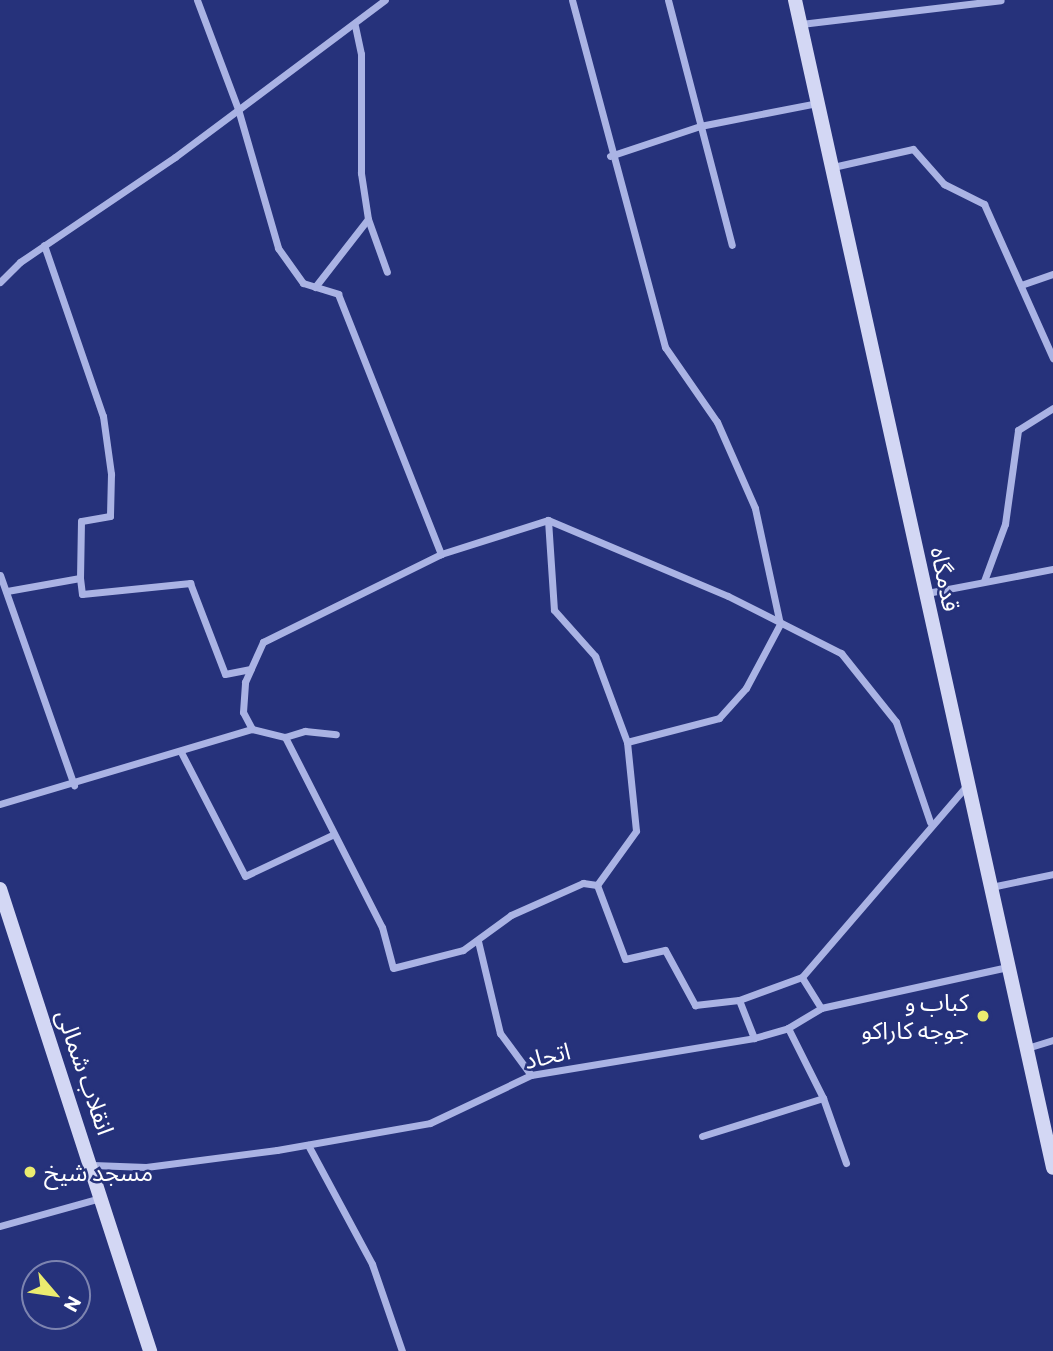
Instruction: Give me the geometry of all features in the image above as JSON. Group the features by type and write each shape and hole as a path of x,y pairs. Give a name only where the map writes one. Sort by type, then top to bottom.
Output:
{"main road":[{"name":"قدمگاه","path":"795,0 1053,1168"},
{"name":"انقلاب شمالی","path":"0,889 93,1165 97,1199 150,1351"}],"street":[{"path":"197,0 238,109 278,248 303,284 338,295 441,554"},
{"path":"0,282 44,245 355,26 385,0"},
{"path":"572,0 610,156 665,347 718,422 755,508 780,624 746,688 719,718 627,742"},
{"path":"668,0 732,246"},
{"path":"801,24 1001,0"},
{"path":"355,26 361,54 361,173 368,219 387,272"},
{"path":"610,156 700,126 818,103"},
{"path":"832,167 912,149 944,184 984,204 1053,358"},
{"path":"315,287 368,219"},
{"path":"44,245 103,416 111,474 110,516 81,521 82,594 190,583 225,674 251,669"},
{"path":"1021,285 1053,274"},
{"path":"984,581 1005,524 1018,430 1053,408"},
{"path":"548,520 554,610 595,656 627,742 636,831 597,885"},
{"path":"252,729 243,712 251,669 263,642 441,554 548,520 841,653 897,722 930,822"},
{"path":"926,593 1053,569"},
{"path":"0,575 75,785"},
{"path":"7,591 80,578"},
{"path":"0,804 182,754 252,729 285,737 305,731 336,734"},
{"path":"285,737 332,835 383,927 393,968 478,941 511,915 583,883 597,885"},
{"path":"182,754 245,876 332,835"},
{"path":"597,885 625,958 665,950 695,1004 739,1000 802,977 930,822 968,785"},
{"path":"991,887 1053,874"},
{"path":"478,941 500,1034 531,1075"},
{"name":"اتحاد","path":"93,1165 146,1167 430,1123 531,1075 754,1038 788,1028 821,1008 1009,967"},
{"path":"802,977 821,1008"},
{"path":"739,1000 754,1038"},
{"path":"788,1028 823,1098 846,1163"},
{"path":"1026,1048 1053,1040"},
{"path":"702,1136 823,1098"},
{"path":"308,1144 372,1264 402,1351"},
{"path":"0,1226 97,1199"}],"place":[{"name":"کباب و جوجه کاراکو","path":"983,1016"},
{"name":"مسجد شیخ","path":"30,1172"}]}
